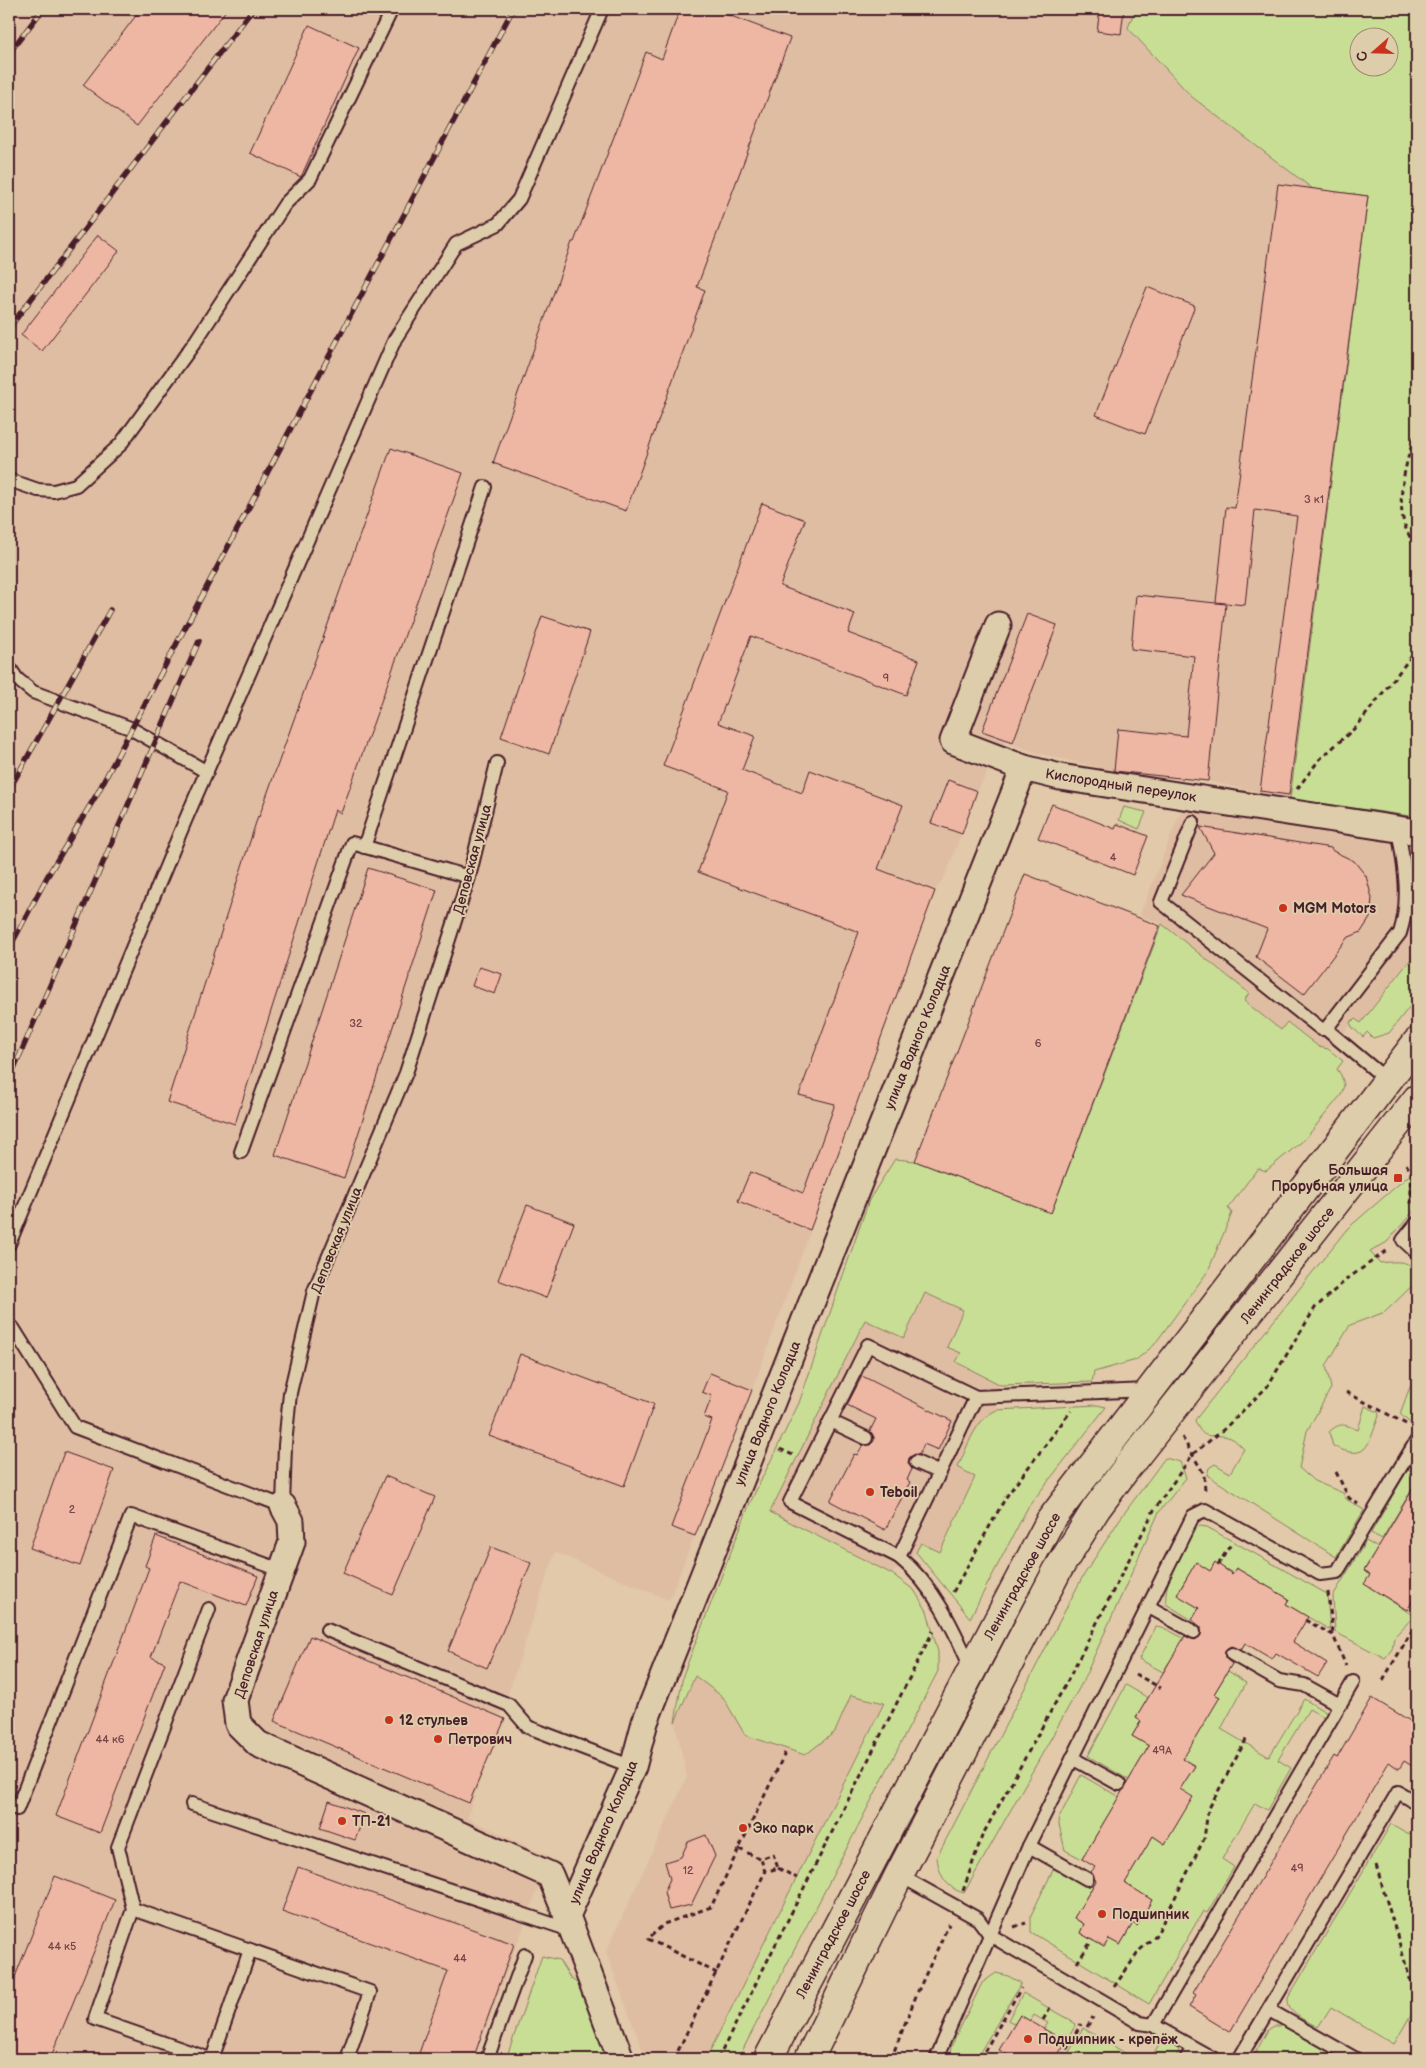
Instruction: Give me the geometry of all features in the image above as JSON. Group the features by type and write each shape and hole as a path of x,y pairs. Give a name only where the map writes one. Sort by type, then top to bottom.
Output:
{"main road":[{"name":"Ленинградское шоссе","path":"768,2059 1050,1521 1417,1042"},
{"name":"Ленинградское шоссе","path":"809,2059 899,1874 1058,1571 1096,1509 1417,1099"}],"street":[{"name":"Кислородный переулок","path":"998,624 952,741 1024,768 1060,777 1408,830"},
{"name":"улица Водного Колодца","path":"570,1923 632,1767 645,1722 1024,768"},
{"name":"Деповская улица","path":"283,1506 291,1521 292,1542 235,1700 238,1724 258,1744 550,1875 570,1923"},
{"path":"570,1923 621,2059"}],"lane":[{"path":"9,480 46,491 54,491 76,485 120,445 196,342 285,204 310,179 392,9"},
{"path":"9,1244 207,772 395,339 456,244 498,224 520,199 602,9"},
{"path":"364,847 485,487"},
{"path":"9,667 17,679 33,692 130,728 207,772"},
{"name":"Деповская улица","path":"283,1506 285,1445 290,1393 314,1291 406,1073 469,877 497,763"},
{"path":"1193,822 1161,902 1321,1029 1326,1029 1387,1080"},
{"path":"1326,1029 1400,933 1406,914 1408,830"},
{"path":"241,1152 352,843 469,877"},
{"path":"1416,1224 1403,1240 1417,1253"},
{"path":"9,1328 13,1328 75,1427 283,1506"},
{"path":"971,1669 944,1609 914,1569 899,1557 790,1502 868,1345 976,1397 1084,1394 1152,1389"},
{"path":"899,1557 976,1397"},
{"path":"830,1421 866,1438"},
{"path":"936,2059 1029,1846 1149,1607 1192,1516 1205,1510 1320,1574 1337,1572 1417,1440"},
{"path":"916,1462 940,1473"},
{"path":"9,1806 17,1809 131,1516 281,1570"},
{"path":"1149,1607 1194,1632"},
{"path":"209,1609 118,1847 133,1909 95,2019 211,2059 250,1950"},
{"path":"327,1630 509,1705 528,1727 632,1767"},
{"path":"1232,1654 1279,1681 1304,1685 1340,1705"},
{"path":"1153,2025 1353,1682"},
{"path":"1072,1758 1119,1784"},
{"path":"1239,2059 1398,1792 1417,1803"},
{"path":"192,1804 570,1923"},
{"path":"1029,1846 1087,1879"},
{"path":"899,1874 978,1919 990,1935 1140,2024 1153,2025 1214,2059"},
{"path":"133,1909 370,1992 347,2059"},
{"path":"487,2059 525,1955"},
{"path":"1269,2010 1356,2059"},
{"path":"1186,2059 1193,2048"}],"path":[{"path":"1417,428 1401,486 1405,528 1417,546"},
{"path":"1281,810 1319,760 1357,726 1417,649"},
{"path":"1412,1156 1417,1160"},
{"path":"1406,1164 1410,1172 1410,1203 1416,1224"},
{"path":"891,2059 918,1991 958,1907 982,1836 1068,1680 1154,1510 1192,1454 1223,1430 1267,1387 1315,1308 1347,1279 1403,1240"},
{"path":"1346,1392 1396,1418"},
{"path":"718,2059 944,1609 1006,1496 1084,1394"},
{"path":"1179,1432 1204,1474 1205,1510"},
{"path":"776,1447 799,1458"},
{"path":"1336,1472 1349,1498"},
{"path":"1218,1565 1239,1530"},
{"path":"1328,1593 1333,1635 1353,1682"},
{"path":"1306,1620 1333,1635"},
{"path":"1383,1680 1417,1622"},
{"path":"1130,1671 1161,1688"},
{"path":"1086,2027 1140,1950 1157,1934 1204,1839 1208,1810 1248,1736"},
{"path":"717,1973 648,1938 664,1924 711,1907 785,1753"},
{"path":"1368,1843 1413,1989 1415,2009 1417,2011"},
{"path":"739,1849 761,1859 773,1854 778,1868 797,1878"},
{"path":"674,2059 765,1872 761,1859"},
{"path":"765,1872 778,1868"},
{"path":"1077,1963 1092,1940"},
{"path":"980,2059 1021,1988"},
{"path":"1043,2020 1051,2006"},
{"path":"1062,2057 1081,2024"}],"shaded area":[{"path":"9,9 1135,9 1128,28 1192,97 1313,189 1368,196 1290,799 1208,781 1114,771 1037,753 1005,741 977,791 947,872 935,891 752,1390 669,1600 555,1552 467,1818 549,1857 475,2059 9,2059"},
{"path":"1182,808 1417,845 1417,951 1361,1023 1355,1020 1328,1049 1319,1047 1287,1022 1281,1030 1244,1001 1249,993 1162,924 1140,915"},
{"path":"925,1292 964,1310 961,1353 957,1363 1001,1385 997,1410 987,1415 958,1466 976,1477 939,1552 918,1547 916,1552 892,1574 770,1512 865,1320 904,1338"},
{"name":"Эко парк","path":"695,1676 819,1687 884,1703 706,2059 646,2059 606,1952 687,1777 675,1722"}],"green space":[{"path":"1135,9 1417,9 1417,817 1290,799 1368,196 1313,189 1192,97 1128,28"},
{"path":"1124,807 1146,812 1139,829 1119,820"},
{"path":"1162,924 1249,993 1244,1001 1281,1030 1287,1022 1319,1047 1328,1049 1343,1061 1337,1069 1344,1085 1341,1095 1305,1139 1266,1171 1258,1168 1228,1208 1232,1213 1208,1271 1154,1345 1136,1360 1094,1372 1092,1382 1001,1385 956,1362 961,1353 947,1347 963,1310 925,1293 904,1338 865,1320 770,1512 892,1574 914,1590 927,1611 938,1652 938,1671 738,2059 706,2059 884,1703 851,1695 835,1732 805,1755 745,1735 723,1697 695,1676 675,1722 683,1675 750,1503 799,1403 869,1200 895,1159 915,1161 1051,1213"},
{"path":"1417,951 1417,997 1389,1033 1373,1038 1367,1032 1363,1037 1352,1027 1350,1022 1355,1019 1361,1023"},
{"path":"1417,1163 1417,1207 1387,1242 1370,1252 1380,1263 1399,1262 1410,1265 1414,1269 1417,1281 1385,1312 1350,1325 1326,1366 1331,1388 1307,1431 1299,1468 1314,1481 1343,1493 1346,1499 1364,1510 1336,1557 1207,1475 1209,1468 1215,1464 1230,1473 1244,1449 1231,1438 1206,1435 1198,1428 1195,1420 1347,1229 1414,1171"},
{"path":"1417,1368 1417,1423 1415,1427 1400,1414"},
{"path":"1097,1405 1106,1407 1028,1507 970,1618 916,1552 921,1543 940,1552 975,1477 958,1467 973,1434 989,1414 997,1410"},
{"path":"1365,1406 1378,1412 1379,1416 1365,1448 1353,1452 1333,1446 1329,1432 1339,1425 1349,1426 1358,1430"},
{"path":"1165,1458 1180,1462 1186,1478 1159,1512 1082,1683 964,1893 958,1891 944,1880 937,1857 1082,1578 1120,1519"},
{"path":"1408,1469 1417,1475 1417,1481 1382,1539 1371,1533"},
{"path":"1200,1526 1207,1527 1327,1594 1330,1630 1286,1604 1289,1599 1236,1568 1233,1573 1218,1565 1210,1571 1196,1563 1177,1594 1199,1608 1192,1620 1166,1604 1166,1595 1171,1575 1193,1530"},
{"path":"1366,1541 1378,1548 1364,1570 1370,1575 1365,1584 1414,1616 1394,1637 1392,1649 1385,1658 1335,1632 1333,1596"},
{"path":"1156,1627 1166,1629 1189,1641 1175,1653 1163,1672 1139,1659"},
{"path":"1228,1671 1246,1683 1221,1729 1269,1757 1304,1699 1327,1713 1327,1716 1325,1718 1309,1709 1278,1760 1291,1768 1267,1810 1255,1803 1222,1859 1234,1867 1207,1913 1203,1911 1149,2004 1031,1932 1031,1915 1054,1868 1063,1869 1093,1886 1074,1918 1084,1924 1080,1933 1104,1947 1109,1939 1120,1945 1133,1923 1137,1926 1152,1900 1125,1883 1153,1836 1165,1844 1180,1789 1195,1766 1176,1755 1220,1697 1214,1694"},
{"path":"1126,1685 1148,1698 1136,1718 1141,1721 1132,1736 1149,1746 1129,1780 1088,1756"},
{"path":"1081,1775 1119,1797 1082,1859 1065,1850 1058,1820"},
{"path":"1417,1819 1417,2004 1394,2044 1331,2007 1318,2027 1294,2012 1288,2004 1288,1998 1391,1824 1409,1834"},
{"path":"542,1956 559,1960 570,1978 581,1986 609,2059 506,2059"},
{"path":"996,1973 1008,1976 1021,1983 976,2059 949,2059 951,2047 982,1983"},
{"path":"1023,1993 1076,2024 1066,2042 1044,2029 1048,2023 1034,2015 1030,2021 1020,2015 1015,2024 1008,2020"},
{"path":"1274,2026 1284,2026 1341,2059 1252,2059 1268,2030"},
{"path":"1083,2028 1135,2059 1065,2059"},
{"path":"1167,2040 1173,2041 1179,2051 1174,2059 1150,2059 1160,2043"}],"building":[{"path":"141,9 227,9 137,126 83,85"},
{"path":"680,9 712,9 790,38 697,287 705,290 626,511 493,463 572,242 574,242 646,52 662,59"},
{"path":"1100,9 1124,9 1121,34 1097,31"},
{"path":"309,25 359,48 301,177 250,153"},
{"path":"1278,184 1368,196 1289,795 1260,791 1297,516 1255,510 1245,605 1216,602 1226,507 1235,508"},
{"path":"98,235 119,251 42,351 21,335"},
{"path":"1147,287 1195,306 1145,434 1096,415"},
{"path":"391,448 463,473 341,813 335,810 235,1124 167,1102 258,816"},
{"path":"762,503 805,520 780,586 855,614 848,633 919,660 906,695 751,636 718,723 755,736 742,770 802,793 810,770 903,805 878,869 935,891 810,1230 738,1201 750,1172 803,1193 835,1104 799,1095 859,932 698,872 728,790 663,766"},
{"path":"1136,595 1226,604 1208,781 1114,771 1118,729 1186,736 1194,656 1131,649"},
{"path":"1027,614 1057,625 1013,742 982,731"},
{"path":"542,616 590,632 549,754 501,737"},
{"path":"948,780 977,791 962,834 931,823"},
{"path":"1052,804 1115,829 1117,824 1148,836 1133,875 1038,838"},
{"name":"MGM Motors","path":"1200,827 1331,848 1333,851 1354,861 1366,876 1372,898 1370,918 1361,932 1347,938 1304,994 1256,957 1267,929 1181,895 1214,853"},
{"path":"368,868 437,890 344,1178 275,1155"},
{"path":"1025,874 1160,926 1051,1213 915,1161"},
{"path":"479,967 502,974 495,994 472,986"},
{"path":"527,1205 574,1223 546,1298 498,1280"},
{"path":"520,1354 654,1404 624,1486 489,1436"},
{"path":"710,1373 752,1390 695,1536 671,1527 712,1420 704,1417 712,1396 702,1392"},
{"path":"862,1376 952,1421 938,1450 924,1444 919,1455 915,1454 909,1458 908,1463 912,1469 907,1480 910,1482 885,1530 830,1501 854,1454 857,1455 863,1445 870,1445 874,1441 870,1431 876,1419 847,1405"},
{"path":"64,1452 114,1470 80,1566 30,1548"},
{"path":"385,1476 435,1497 393,1595 343,1573"},
{"path":"1417,1482 1417,1594 1407,1610 1364,1584 1370,1575 1364,1571"},
{"path":"156,1536 258,1576 246,1606 180,1581 151,1657 165,1663 100,1833 56,1816 149,1568 145,1566"},
{"path":"491,1547 531,1563 487,1668 448,1651"},
{"path":"1196,1562 1210,1571 1215,1562 1232,1574 1236,1568 1289,1599 1286,1604 1308,1617 1293,1642 1327,1663 1318,1677 1276,1653 1272,1659 1245,1643 1241,1650 1232,1646 1225,1650 1225,1658 1232,1664 1214,1694 1220,1697 1183,1759 1195,1766 1180,1789 1193,1797 1165,1844 1153,1836 1125,1883 1152,1900 1137,1926 1133,1923 1120,1945 1109,1939 1104,1947 1080,1933 1084,1924 1074,1918 1096,1881 1091,1872 1095,1867 1082,1859 1149,1746 1132,1736 1141,1721 1136,1718 1185,1636 1195,1640 1201,1635 1201,1627 1192,1620 1199,1608 1177,1595"},
{"name":"12 стульев","path":"310,1636 505,1719 469,1803 274,1721"},
{"path":"1372,1698 1417,1725 1417,1769 1404,1761 1399,1769 1389,1762 1230,2032 1189,2007 1196,1995 1193,1993 1334,1756 1337,1758"},
{"name":"ТП-21","path":"329,1801 365,1814 355,1840 320,1828"},
{"path":"706,1835 715,1856 691,1905 669,1910 664,1892 670,1879 665,1862 681,1857 688,1842"},
{"path":"298,1867 514,1944 473,2059 417,2059 448,1971 282,1911"},
{"path":"55,1876 115,1900 50,2059 9,2059 9,1992"},
{"path":"1020,2015 1066,2042 1055,2059 1016,2059 999,2050"}],"railway":[{"path":"9,53 43,9"},
{"path":"9,328 253,9"},
{"path":"9,949 47,877 97,794 513,9"},
{"path":"9,790 110,610"},
{"path":"9,1080 199,641"}],"place":[{"name":"MGM Motors","path":"1283,908"},
{"name":"Большая Прорубная улица","path":"1398,1178"},
{"name":"Teboil","path":"870,1492"},
{"name":"12 стульев","path":"389,1720"},
{"name":"Петрович","path":"438,1739"},
{"name":"ТП-21","path":"342,1821"},
{"name":"Эко парк","path":"743,1828"},
{"name":"Подшипник","path":"1102,1914"},
{"name":"Подшипник - крепёж","path":"1028,2039"}]}
